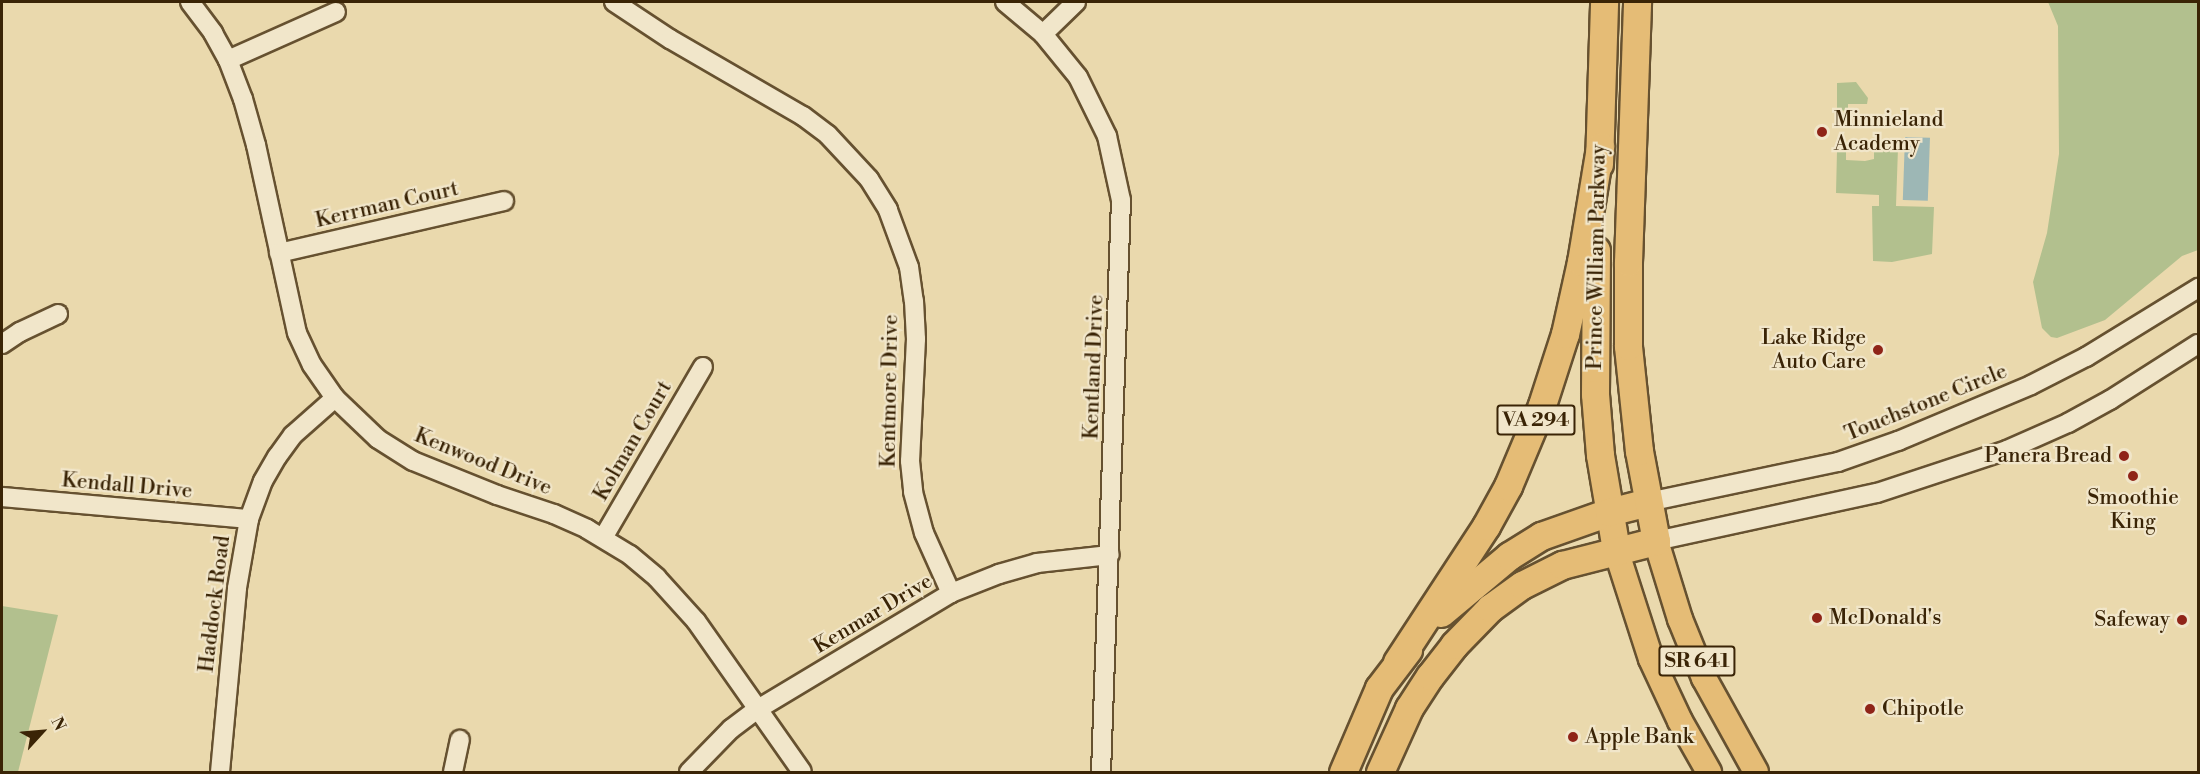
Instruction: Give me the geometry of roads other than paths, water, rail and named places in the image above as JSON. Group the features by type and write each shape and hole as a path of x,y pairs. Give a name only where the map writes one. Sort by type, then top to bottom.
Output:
{"highway":[{"name":"Prince William Parkway","path":"1604,2 1594,345 1595,394 1608,512 1616,550"},
{"name":"Prince William Parkway","path":"1637,2 1628,262 1628,346 1636,428 1656,541"},
{"name":"VA 294","path":"1343,772 1379,688 1486,526 1508,486 1542,405 1565,334 1579,273 1600,147"},
{"path":"1397,662 1448,606 1509,556 1541,536 1608,512 1648,502"},
{"path":"1380,772 1400,725 1430,676 1460,639 1490,608 1544,572 1578,560 1656,541"}],"main road":[{"name":"SR 641","path":"1656,541 1680,619 1704,678 1756,772"},
{"name":"SR 641","path":"1616,550 1651,659 1680,721 1709,772"}],"street":[{"name":"Kenwood Drive","path":"190,2 213,33 228,60 256,145 297,333 312,365 335,398 378,440 413,461 497,495 554,514 603,538 630,555 678,599 802,772"},
{"name":"Kentmore Drive","path":"614,2 670,39 803,117 828,135 869,179 888,210 909,267 914,302 916,339 910,461 913,492 924,533 951,593"},
{"name":"Kentland Drive","path":"1005,2 1043,34 1078,77 1094,106 1113,157 1121,200 1101,772"},
{"path":"1043,34 1076,2"},
{"path":"228,60 336,12"},
{"name":"Kerrman Court","path":"279,253 504,201"},
{"name":"Touchstone Circle","path":"1648,502 1838,462 1898,441 2031,385 2086,357 2199,288"},
{"path":"2,344 20,332 58,314"},
{"path":"1656,541 1877,493 2007,450 2100,406 2199,344"},
{"name":"Kolman Court","path":"603,538 703,367"},
{"name":"Haddock Road","path":"220,772 237,588 249,519 263,481 277,457 293,435 335,398"},
{"name":"Kendall Drive","path":"2,497 249,519"},
{"name":"Kenmar Drive","path":"688,772 731,729 758,709 951,593 999,573 1037,563 1110,555"},
{"path":"453,772 460,740"}],"water":[{"path":"1905,137 1930,138 1928,201 1903,200"}],"place":[{"name":"Minnieland Academy","path":"1822,132"},
{"name":"Lake Ridge Auto Care","path":"1878,350"},
{"name":"Panera Bread","path":"2124,456"},
{"name":"Smoothie King","path":"2133,476"},
{"name":"McDonald's","path":"1817,618"},
{"name":"Safeway","path":"2182,620"},
{"name":"Chipotle","path":"1870,709"},
{"name":"Apple Bank","path":"1573,737"}]}
